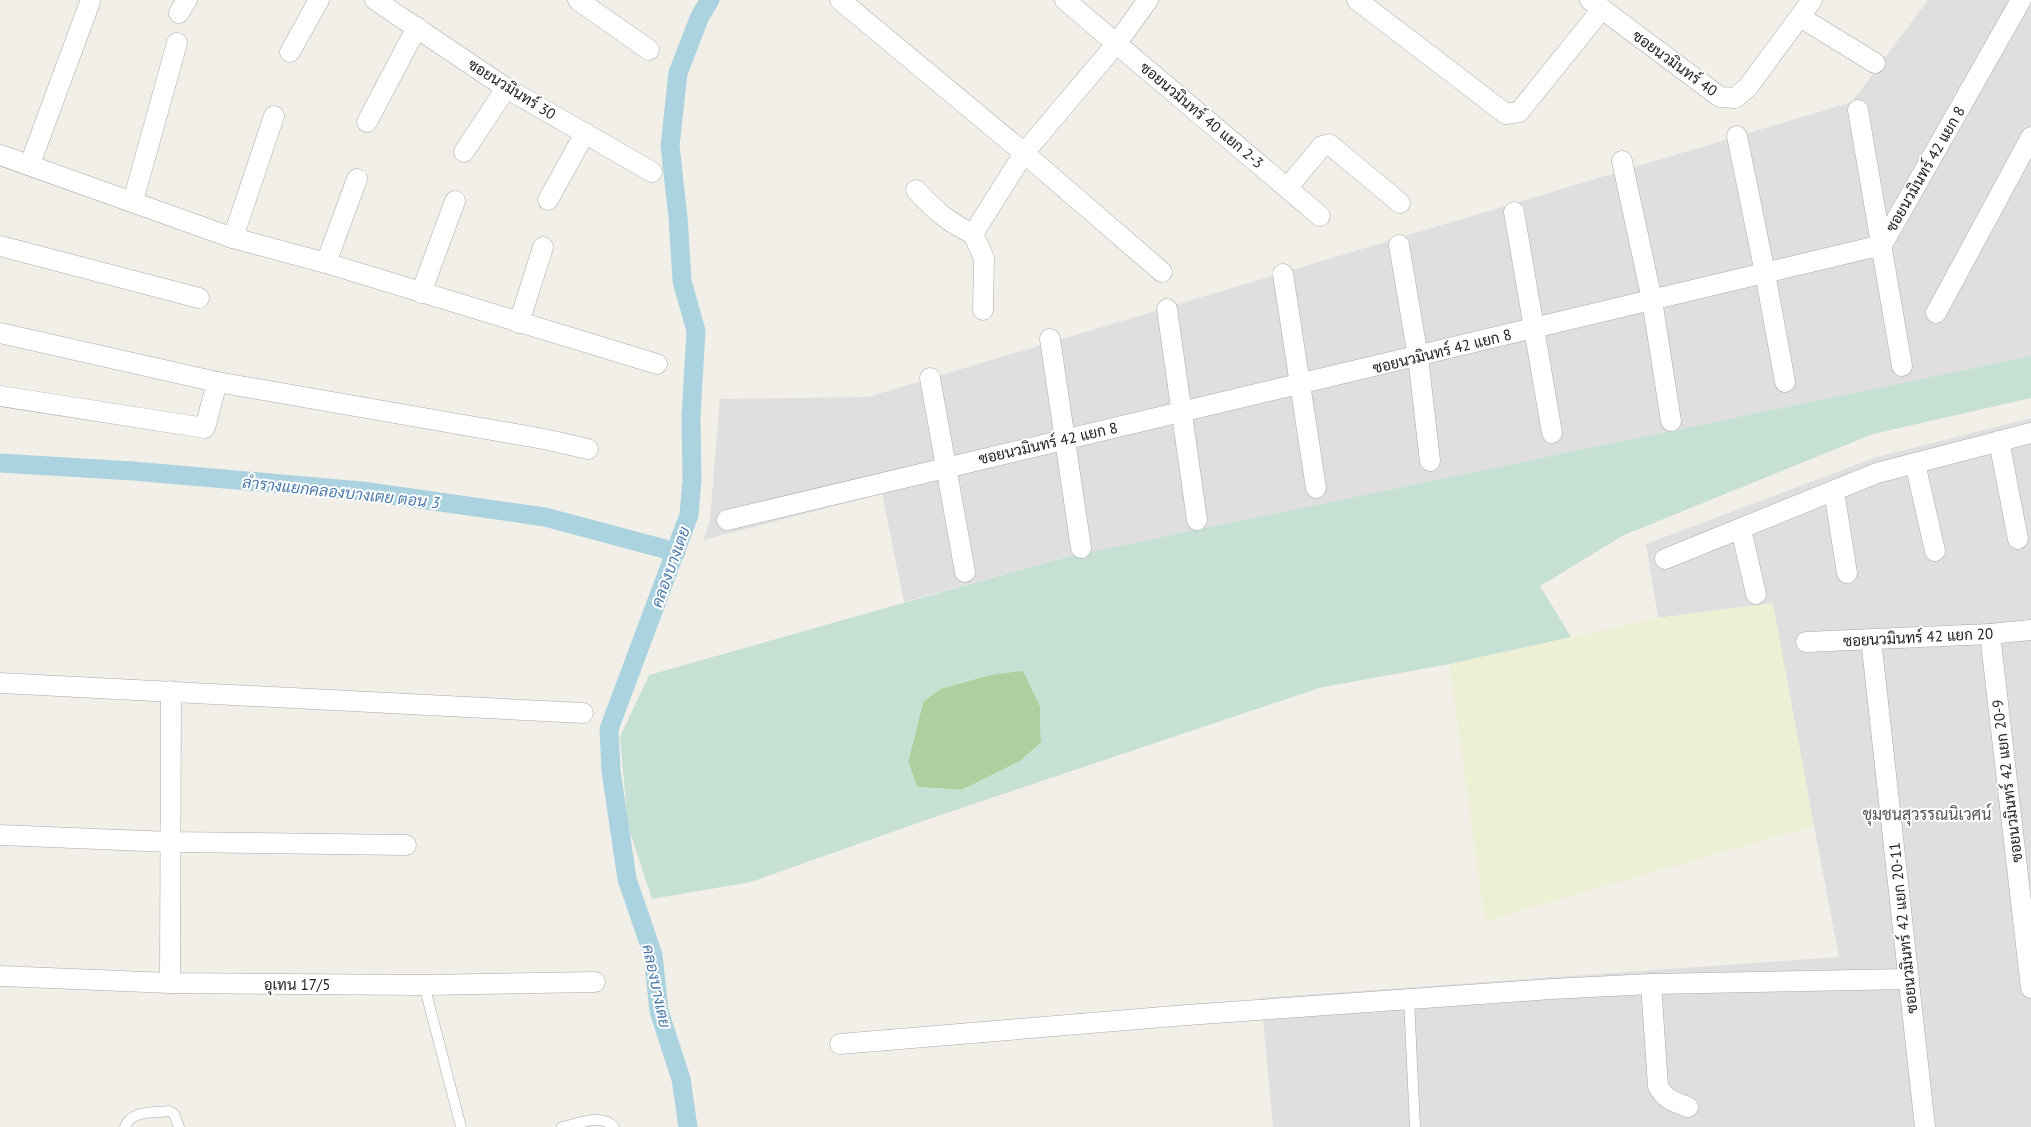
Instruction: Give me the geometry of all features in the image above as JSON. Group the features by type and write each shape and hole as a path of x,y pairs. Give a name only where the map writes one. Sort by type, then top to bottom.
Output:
{"street":[{"path":"290,52 319,0"},
{"name":"ซอยนวมินทร์ 30","path":"375,0 506,88 652,172"},
{"path":"578,0 649,50"},
{"name":"ซอยนวมินทร์ 40 แยก 2-3","path":"1066,0 1320,216"},
{"path":"973,234 1024,153 1116,43 1148,0"},
{"path":"1357,0 1506,114 1519,112 1596,5"},
{"name":"ซอยนวมินทร์ 40","path":"1596,5 1720,96 1735,98 1748,87 1812,0"},
{"name":"ซอยนวมินทร์ 42 แยก 8","path":"727,520 947,466 1182,413 1882,245 2021,0"},
{"path":"30,164 90,2"},
{"path":"854,4 1162,272"},
{"path":"1800,17 1875,63"},
{"path":"367,122 417,27"},
{"path":"133,201 177,43"},
{"path":"464,152 506,88"},
{"path":"1858,110 1902,366"},
{"path":"233,238 274,116"},
{"path":"548,200 585,134"},
{"path":"1738,136 1785,382"},
{"path":"1936,313 2031,137"},
{"path":"1288,187 1322,146 1329,144 1400,202"},
{"path":"0,155 30,164 233,238 326,263 657,364"},
{"path":"1622,161 1652,300 1671,421"},
{"path":"326,263 357,179"},
{"path":"916,190 940,215 952,224 973,234 984,258 983,310"},
{"path":"421,293 454,202"},
{"path":"1514,212 1552,433"},
{"path":"1399,245 1418,357 1430,461"},
{"path":"0,246 199,298"},
{"path":"519,323 543,247"},
{"path":"1283,274 1316,488"},
{"path":"1167,309 1197,520"},
{"path":"0,334 217,382 544,438 588,449"},
{"path":"1050,339 1081,548"},
{"path":"930,378 965,572"},
{"path":"0,396 205,428 217,382"},
{"path":"1665,560 1877,473 2031,434"},
{"path":"2000,441 2018,539"},
{"path":"1915,463 1935,551"},
{"path":"1834,491 1847,573"},
{"path":"1741,529 1756,594"},
{"name":"ซอยนวมินทร์ 42 แยก 20","path":"1806,642 1990,634 2031,630"},
{"name":"ซอยนวมินทร์ 42 แยก 20-9","path":"1990,634 2031,988"},
{"name":"ซอยนวมินทร์ 42 แยก 20-11","path":"1871,639 1925,1127"},
{"path":"0,683 583,713"},
{"path":"170,983 171,691"},
{"path":"0,835 170,842 406,844"},
{"name":"อุเทน 17/5","path":"0,976 170,983 424,985 595,982"},
{"path":"840,1044 1409,999 1651,984 1909,979"},
{"path":"1651,984 1658,1086 1661,1094 1667,1099 1688,1107"}],"lane":[{"path":"424,985 461,1127"},
{"path":"1409,999 1415,1127"},
{"path":"125,1127 127,1120 133,1116 169,1111 174,1114 179,1127"},
{"path":"562,1127 602,1119 610,1121 614,1127"}],"shaded area":[{"path":"1928,0 2031,0 2031,356 1066,557 904,602 882,494 703,540 710,520 720,399 868,397 1852,102"},
{"path":"2031,418 2031,1127 1273,1127 1261,998 1839,957 1814,826 1759,605 1658,618 1646,544 1877,457"}],"green space":[{"path":"2031,356 2031,398 1873,434 1624,535 1540,586 1571,637 1449,664 1319,688 926,820 751,882 652,899 628,826 620,737 649,675 1066,557","holes":["1023,671 1040,706 1041,743 1020,761 963,790 917,787 908,762 923,702 940,689 989,675"]},
{"path":"1773,603 1814,826 1485,921 1449,664 1658,618"},
{"path":"1023,670 1040,706 1041,743 1020,761 962,790 917,787 908,762 923,702 940,689 989,675"}],"waterway":[{"name":"คลองบางเตย","path":"688,1127 681,1079 659,1011 653,955 627,879 611,771 609,729 689,515 692,480 691,416 696,331 682,281 678,217 670,146 678,73 700,16 710,0"},
{"name":"ลำรางแยกคลองบางเตย ตอน 3","path":"0,463 133,471 362,491 545,517 676,552"}],"district":[{"name":"ชุมชนสุวรรณนิเวศน์","path":"1927,814"}]}
